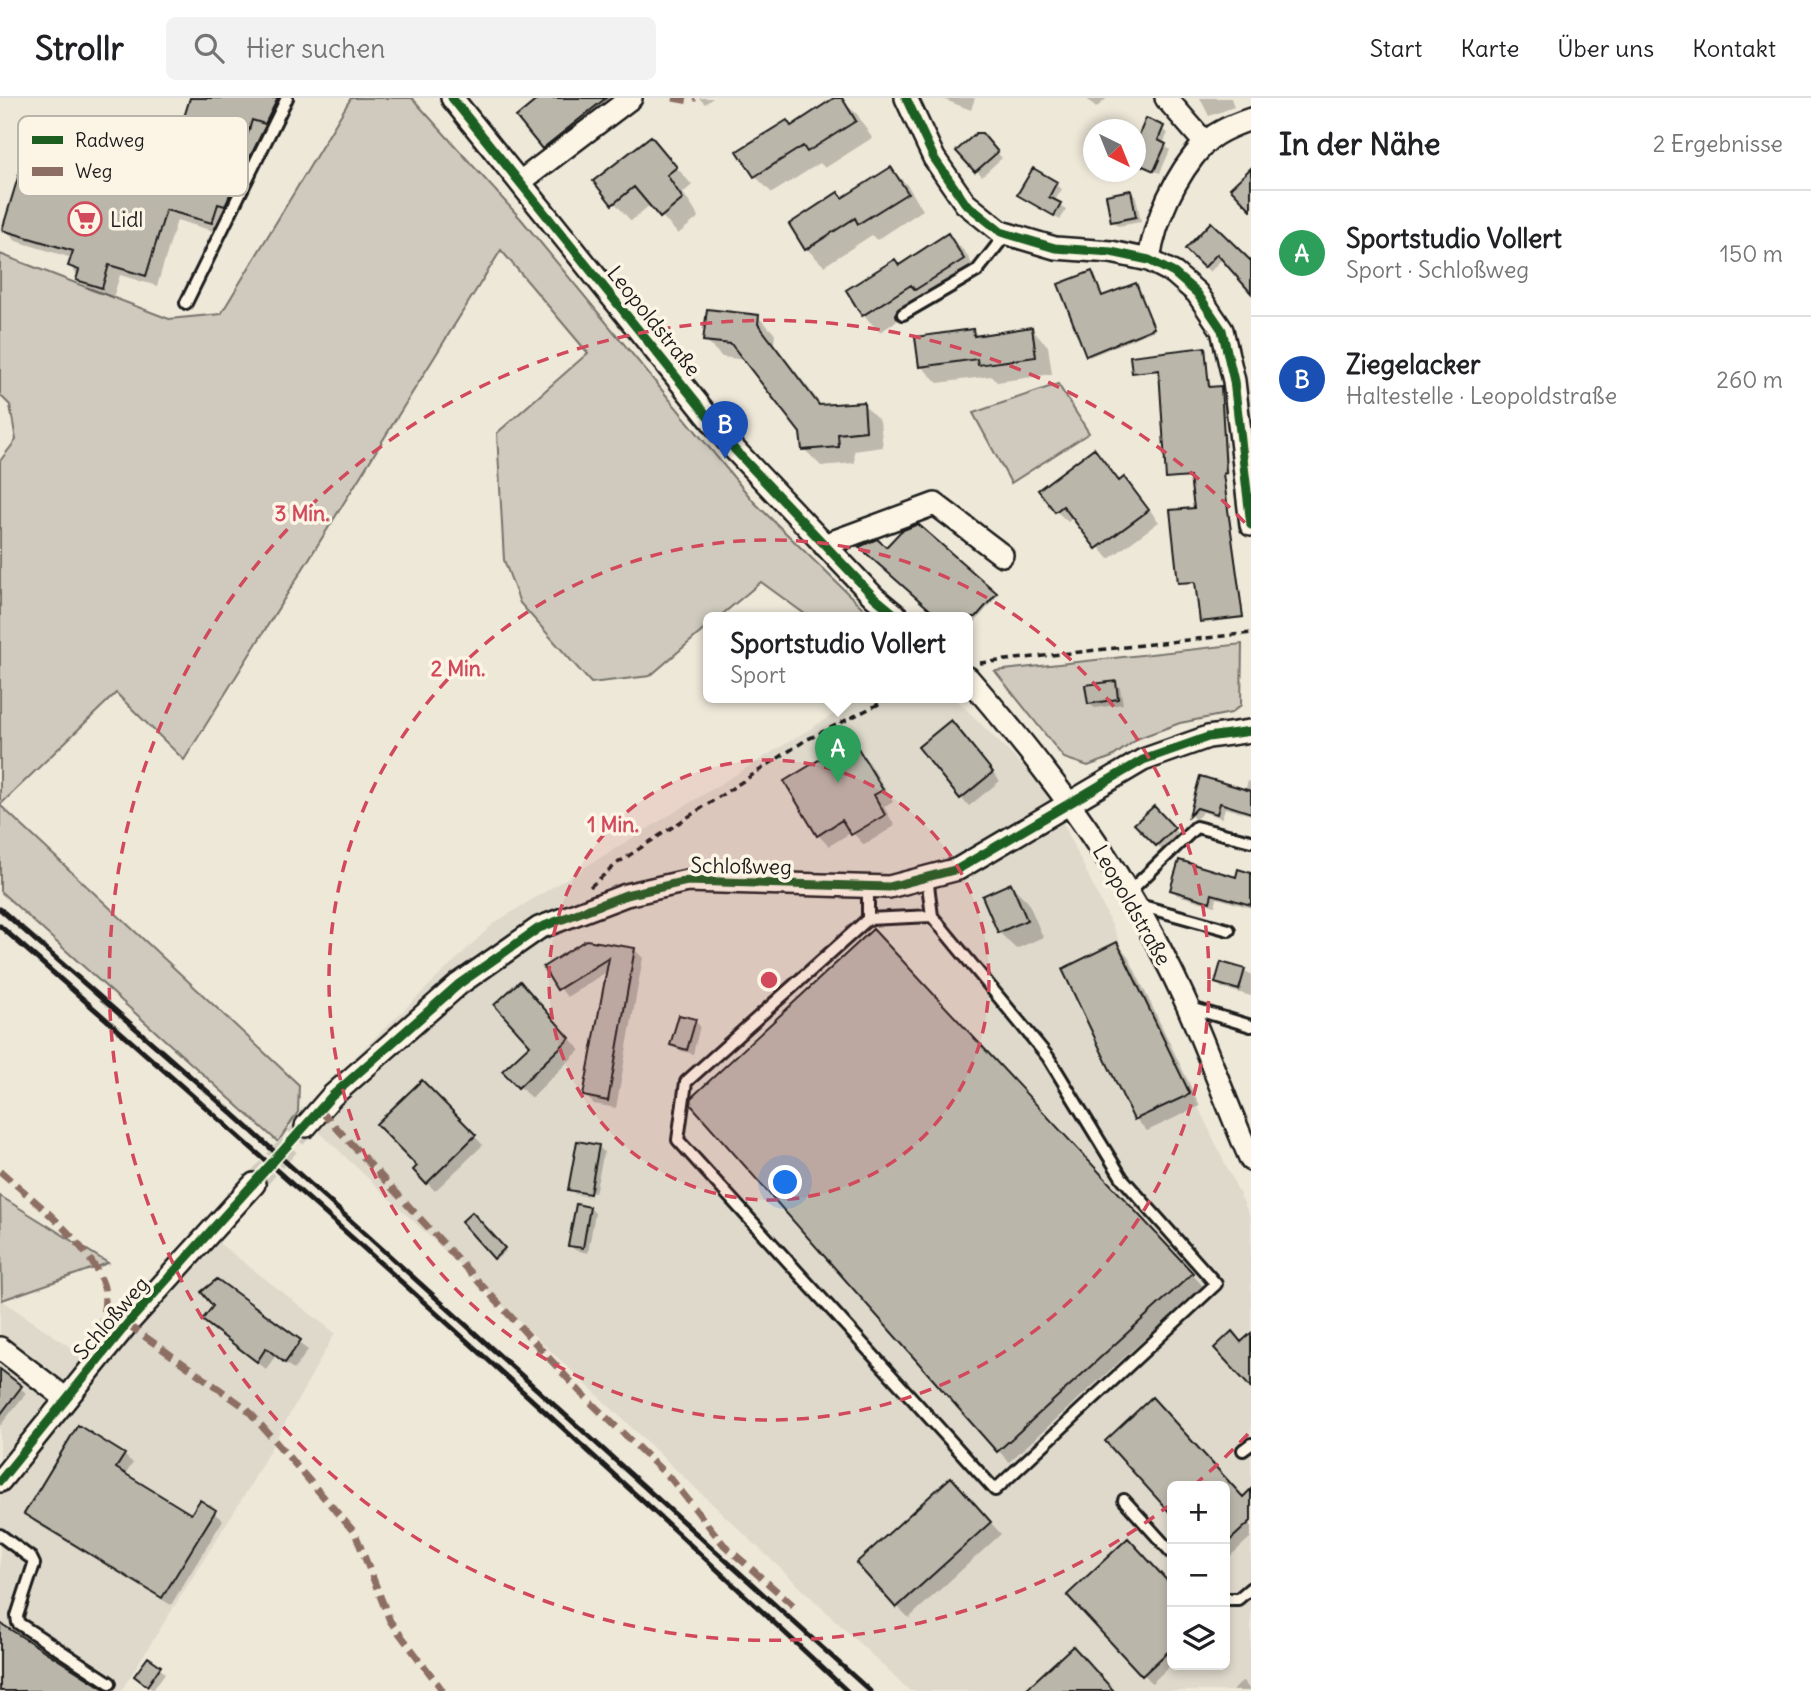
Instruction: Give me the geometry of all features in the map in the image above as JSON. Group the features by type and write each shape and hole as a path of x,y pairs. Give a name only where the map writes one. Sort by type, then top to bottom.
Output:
{"street":[{"name":"Leopoldstraße","path":"452,98 735,450 874,597 892,612"},
{"path":"520,182 631,98"},
{"path":"906,98 934,158 965,203 1006,234 1055,248 1111,252 1149,260 1174,272 1197,293 1222,330 1234,381 1251,525"},
{"path":"1166,98 1205,143"},
{"path":"1149,260 1153,233 1181,175 1205,143 1251,119"},
{"path":"824,545 935,504 1002,555"},
{"name":"Leopoldstraße","path":"973,684 1070,802 1132,898 1188,1007 1251,1160"},
{"name":"Schloßweg","path":"306,1126 332,1096 459,984 539,928 626,895 687,881 889,887 958,869 1143,761 1208,737 1251,731"},
{"name":"Schloßweg","path":"0,1481 127,1324 254,1184"},
{"path":"0,1348 65,1398"}],"lane":[{"path":"248,177 287,98"},
{"path":"186,303 239,196"},
{"path":"903,314 977,271 1006,234"},
{"path":"1229,930 1132,898 1196,827 1251,841"},
{"path":"927,877 932,916 1048,1057 1122,1178 1216,1284 995,1490 678,1140 686,1082 868,919 932,916"},
{"path":"867,886 868,919"},
{"path":"1188,1007 1251,1026"},
{"path":"1124,1500 1167,1547"},
{"path":"0,1535 31,1558 34,1564 17,1616 18,1623 110,1683"},
{"path":"1230,1599 1238,1599 1251,1588"}],"path":[{"path":"973,663 1251,633"},
{"path":"582,893 620,862 806,740 881,703"}],"shaded area":[{"path":"351,98 412,98 521,219 754,502 867,612 802,612 761,582 725,612 703,612 703,630 650,676 591,683 520,603 504,560 497,433 588,353 501,250 184,760 116,693 0,805 0,461 16,440 10,405 0,395 0,254 169,319 221,314"},
{"path":"1058,384 1089,433 1011,483 973,413"},
{"path":"1242,644 1241,705 1231,713 1180,723 1139,738 1112,757 1088,766 1064,758 995,671"},
{"path":"852,703 960,703 1048,791 1251,1218 1251,1691 910,1691 298,1112 494,923"},
{"path":"0,805 299,1085 298,1112 278,1142 0,891"},
{"path":"0,1196 108,1263 2,1300"},
{"path":"215,1240 335,1333 247,1491 121,1691 0,1691 0,1299 83,1356 135,1328"}],"building":[{"path":"190,98 278,98 265,124 252,120 248,133 248,116 184,116"},
{"path":"539,98 606,98 542,149 516,117"},
{"path":"834,98 842,98 856,121 807,152 803,146 754,177 737,151 787,120 791,126"},
{"path":"1146,119 1164,126 1158,140 1166,144 1154,171 1146,167"},
{"path":"976,133 982,133 998,152 975,172 956,151"},
{"path":"651,136 677,167 667,175 683,199 660,218 634,187 612,205 593,181"},
{"path":"891,167 908,193 858,224 855,218 805,250 789,224 838,192 842,198"},
{"path":"1033,168 1057,182 1049,197 1061,203 1054,216 1017,195"},
{"path":"1251,168 1251,210 1230,188"},
{"path":"18,177 18,196 229,196 225,206 218,204 212,223 166,210 146,276 109,265 102,288 76,280 79,270 68,266 73,251 2,230"},
{"path":"1131,190 1136,217 1111,222 1106,195"},
{"path":"1211,222 1251,261 1251,293 1217,254 1204,268 1185,249"},
{"path":"948,233 964,259 915,290 911,285 862,316 846,290 895,259 899,265"},
{"path":"1092,271 1102,296 1136,283 1154,328 1086,356 1058,284"},
{"path":"707,309 759,315 758,324 819,405 864,402 866,431 838,434 839,447 802,450 800,433 731,344 703,341"},
{"path":"1032,327 1036,357 978,365 977,359 919,367 915,337 973,329 974,336"},
{"path":"1205,347 1209,387 1221,386 1226,473 1223,474 1243,617 1200,622 1195,582 1178,583 1170,510 1194,508 1190,477 1166,479 1159,370 1132,373 1130,356"},
{"path":"1094,448 1119,481 1124,477 1149,510 1096,549 1063,506 1055,512 1038,490"},
{"path":"918,524 997,593 976,617 973,617 973,612 932,612 859,547 877,539 886,547 901,531"},
{"path":"1116,681 1118,699 1088,704 1085,685"},
{"path":"951,720 993,772 960,799 918,747"},
{"path":"842,746 848,754 858,748 883,790 874,795 885,815 851,835 842,820 817,836 784,781"},
{"path":"1200,776 1251,791 1251,813 1220,803 1217,814 1197,808 1189,816"},
{"path":"1154,806 1175,828 1156,846 1134,824"},
{"path":"1179,860 1236,877 1238,869 1251,873 1251,905 1212,894 1210,902 1170,890"},
{"path":"1011,883 1027,920 998,933 982,896"},
{"path":"873,929 1193,1273 997,1452 691,1105 692,1097"},
{"path":"586,940 635,948 608,1101 583,1096 609,958 557,990 543,967"},
{"path":"1117,942 1190,1094 1134,1120 1062,969"},
{"path":"1221,962 1245,969 1239,990 1215,983"},
{"path":"520,981 570,1038 518,1088 502,1071 530,1045 494,1005"},
{"path":"679,1015 696,1019 687,1050 670,1045"},
{"path":"422,1080 476,1135 426,1184 413,1170 417,1166 376,1124"},
{"path":"577,1141 599,1145 590,1194 568,1190"},
{"path":"576,1204 590,1207 583,1248 568,1246"},
{"path":"472,1212 505,1248 494,1259 461,1222"},
{"path":"217,1279 301,1340 285,1363 266,1348 257,1362 202,1320 213,1306 201,1292"},
{"path":"1232,1331 1241,1342 1251,1333 1251,1388 1214,1348"},
{"path":"0,1369 22,1386 0,1415"},
{"path":"1152,1397 1228,1481 1167,1481 1167,1509 1105,1441"},
{"path":"78,1425 125,1454 116,1468 191,1514 200,1500 216,1510 162,1598 24,1514"},
{"path":"951,1477 991,1522 896,1608 856,1563"},
{"path":"1230,1483 1243,1497 1251,1489 1251,1521 1230,1540"},
{"path":"1128,1538 1167,1581 1167,1653 1142,1676 1067,1595"},
{"path":"0,1623 106,1690 108,1691 0,1691"},
{"path":"1073,1646 1114,1691 1024,1691"},
{"path":"148,1657 161,1666 147,1686 134,1676"}],"tunnel":[{"path":"254,1184 306,1126"}],"railway":[{"path":"0,909 233,1114 870,1691"},
{"path":"0,926 427,1305 847,1691"}],"marked path":[{"path":"673,98 690,101 695,98"},
{"path":"320,1110 584,1396 672,1480 724,1545 794,1606"},
{"path":"0,1171 73,1237 96,1268 105,1291 101,1355"},
{"path":"127,1324 246,1408 355,1533 390,1621 443,1691"}],"cycle path":[{"path":"452,98 735,450 874,597 892,612"},
{"path":"906,98 934,158 965,203 1001,232 1055,248 1111,252 1149,260 1174,273 1197,293 1222,330 1234,381 1251,525"},
{"path":"0,1481 127,1324 332,1096 459,984 539,928 626,895 687,881 889,887 958,869 1143,760 1208,737 1251,731"}],"place":[{"name":"Lidl","path":"85,219"},
{"name":"Ziegelacker","path":"725,459"},
{"name":"Sportstudio Vollert","path":"838,783"}]}
